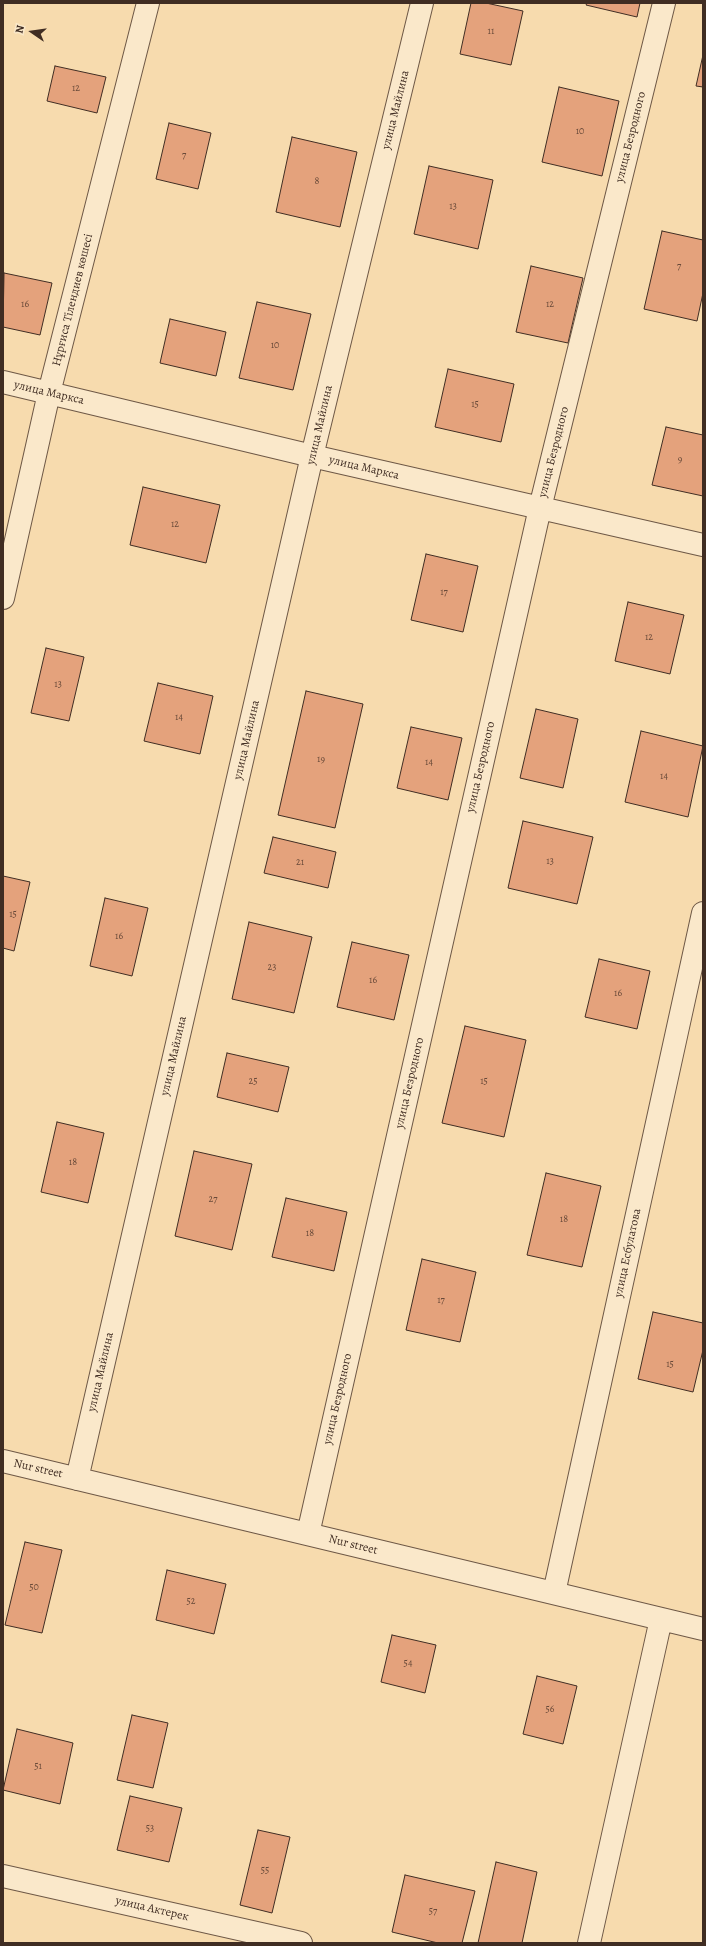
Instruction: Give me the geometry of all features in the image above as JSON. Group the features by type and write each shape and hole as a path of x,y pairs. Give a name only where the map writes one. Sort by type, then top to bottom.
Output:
{"street":[{"name":"Нұрғиса Тілендиев көшесі","path":"3,598 49,393 148,3"},
{"name":"улица Майлина","path":"77,1479 312,456 422,3"},
{"name":"улица Безродного","path":"308,1534 540,508 664,3"},
{"name":"улица Маркса","path":"3,382 312,456 703,545"},
{"name":"улица Есбулатова","path":"554,1593 703,913"},
{"name":"Nur street","path":"3,1461 703,1629"},
{"path":"589,1943 661,1619"},
{"name":"улица Актерек","path":"3,1876 301,1943"}],"building":[{"path":"471,3 486,3 523,11 511,65 460,54"},
{"path":"587,3 640,3 637,17 586,5"},
{"path":"703,55 703,87 696,86"},
{"path":"55,66 106,77 97,113 47,101"},
{"path":"559,87 619,101 602,176 542,162"},
{"path":"169,123 211,133 198,189 156,179"},
{"path":"292,137 357,152 340,227 276,212"},
{"path":"429,166 493,180 478,249 414,234"},
{"path":"662,231 703,240 703,293 697,321 644,309"},
{"path":"531,266 583,278 568,343 516,332"},
{"path":"4,273 52,283 40,335 3,327"},
{"path":"257,302 311,314 293,390 239,378"},
{"path":"170,319 226,332 216,376 160,363"},
{"path":"448,369 514,384 501,442 435,427"},
{"path":"666,427 703,435 703,496 652,485"},
{"path":"143,487 220,505 206,563 130,545"},
{"path":"426,554 478,566 463,632 411,620"},
{"path":"628,602 684,615 670,674 615,661"},
{"path":"46,648 84,657 69,721 31,713"},
{"path":"158,683 213,696 200,754 144,741"},
{"path":"306,691 363,704 335,828 278,815"},
{"path":"536,709 578,719 563,788 520,778"},
{"path":"411,727 462,738 448,800 397,788"},
{"path":"641,731 703,746 688,817 625,802"},
{"path":"523,821 593,837 577,904 508,888"},
{"path":"273,837 336,852 328,888 264,873"},
{"path":"3,876 30,882 14,951 3,948"},
{"path":"105,898 148,908 132,976 90,966"},
{"path":"249,922 312,937 294,1013 232,999"},
{"path":"352,942 409,955 394,1020 337,1007"},
{"path":"599,959 650,971 637,1029 585,1017"},
{"path":"465,1026 526,1040 504,1137 442,1123"},
{"path":"227,1053 289,1067 278,1112 217,1097"},
{"path":"57,1122 104,1133 88,1203 41,1192"},
{"path":"194,1151 252,1164 232,1250 175,1236"},
{"path":"546,1173 601,1186 582,1267 527,1255"},
{"path":"286,1198 347,1212 334,1271 272,1257"},
{"path":"422,1259 476,1272 460,1342 406,1330"},
{"path":"653,1312 703,1323 703,1350 693,1392 638,1379"},
{"path":"25,1542 62,1550 42,1633 5,1625"},
{"path":"167,1570 226,1584 214,1634 156,1620"},
{"path":"392,1635 436,1645 425,1693 381,1682"},
{"path":"537,1676 577,1686 563,1744 523,1734"},
{"path":"132,1715 168,1723 153,1788 117,1780"},
{"path":"17,1729 73,1743 60,1804 3,1790"},
{"path":"130,1796 182,1808 169,1862 117,1850"},
{"path":"258,1830 290,1837 272,1913 240,1905"},
{"path":"496,1862 537,1872 522,1943 478,1943"},
{"path":"405,1875 475,1891 462,1943 438,1943 392,1932"}]}
